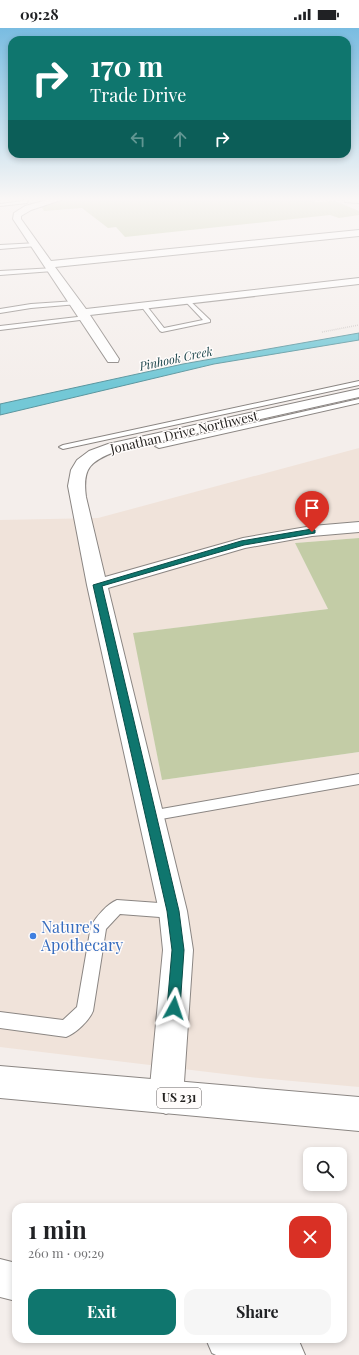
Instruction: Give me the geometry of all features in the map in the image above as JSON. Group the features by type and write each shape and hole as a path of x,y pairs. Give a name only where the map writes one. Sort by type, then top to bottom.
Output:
{"main road":[{"path":"46,260 113,358"},
{"path":"51,267 115,260"},
{"path":"81,311 144,306 359,281"},
{"name":"Jonathan Drive Northwest","path":"166,1097 178,950 173,911 97,585 75,482 80,468 86,460 97,453 114,447 167,437 211,425 323,400 356,390"},
{"path":"97,585 243,543 312,532 359,527"},
{"name":"US 231","path":"0,1082 359,1114"},
{"path":"0,1278 12,1281"},
{"path":"241,1343 285,1355"}],"lane":[{"path":"0,273 51,267"},
{"path":"144,306 162,330 208,321 188,301"},
{"path":"0,311 31,306 81,311"},
{"path":"0,328 81,311"},
{"path":"356,390 359,384"},
{"path":"323,400 359,401"},
{"path":"63,447 167,437"},
{"path":"150,816 359,779"},
{"path":"0,1020 66,1029 85,1011 99,926 117,907 173,911"}],"path":[{"path":"322,332 359,325"}],"shaded area":[{"path":"359,448 359,538 295,543 328,609 134,633 162,780 359,752 359,1087 259,1078 0,1047 0,520 98,518"}],"green space":[{"path":"359,538 359,752 162,780 133,633 328,609 295,543"}],"water":[{"path":"359,333 359,340 214,364 0,415 0,404 183,364"}],"place":[{"name":"Nature's Apothecary","path":"33,936"}],"route":[{"path":"174,1008 178,950 173,911 97,585 157,566 243,543 312,532"}],"water label":[{"name":"Pinhook Creek","path":"176,359"}]}
